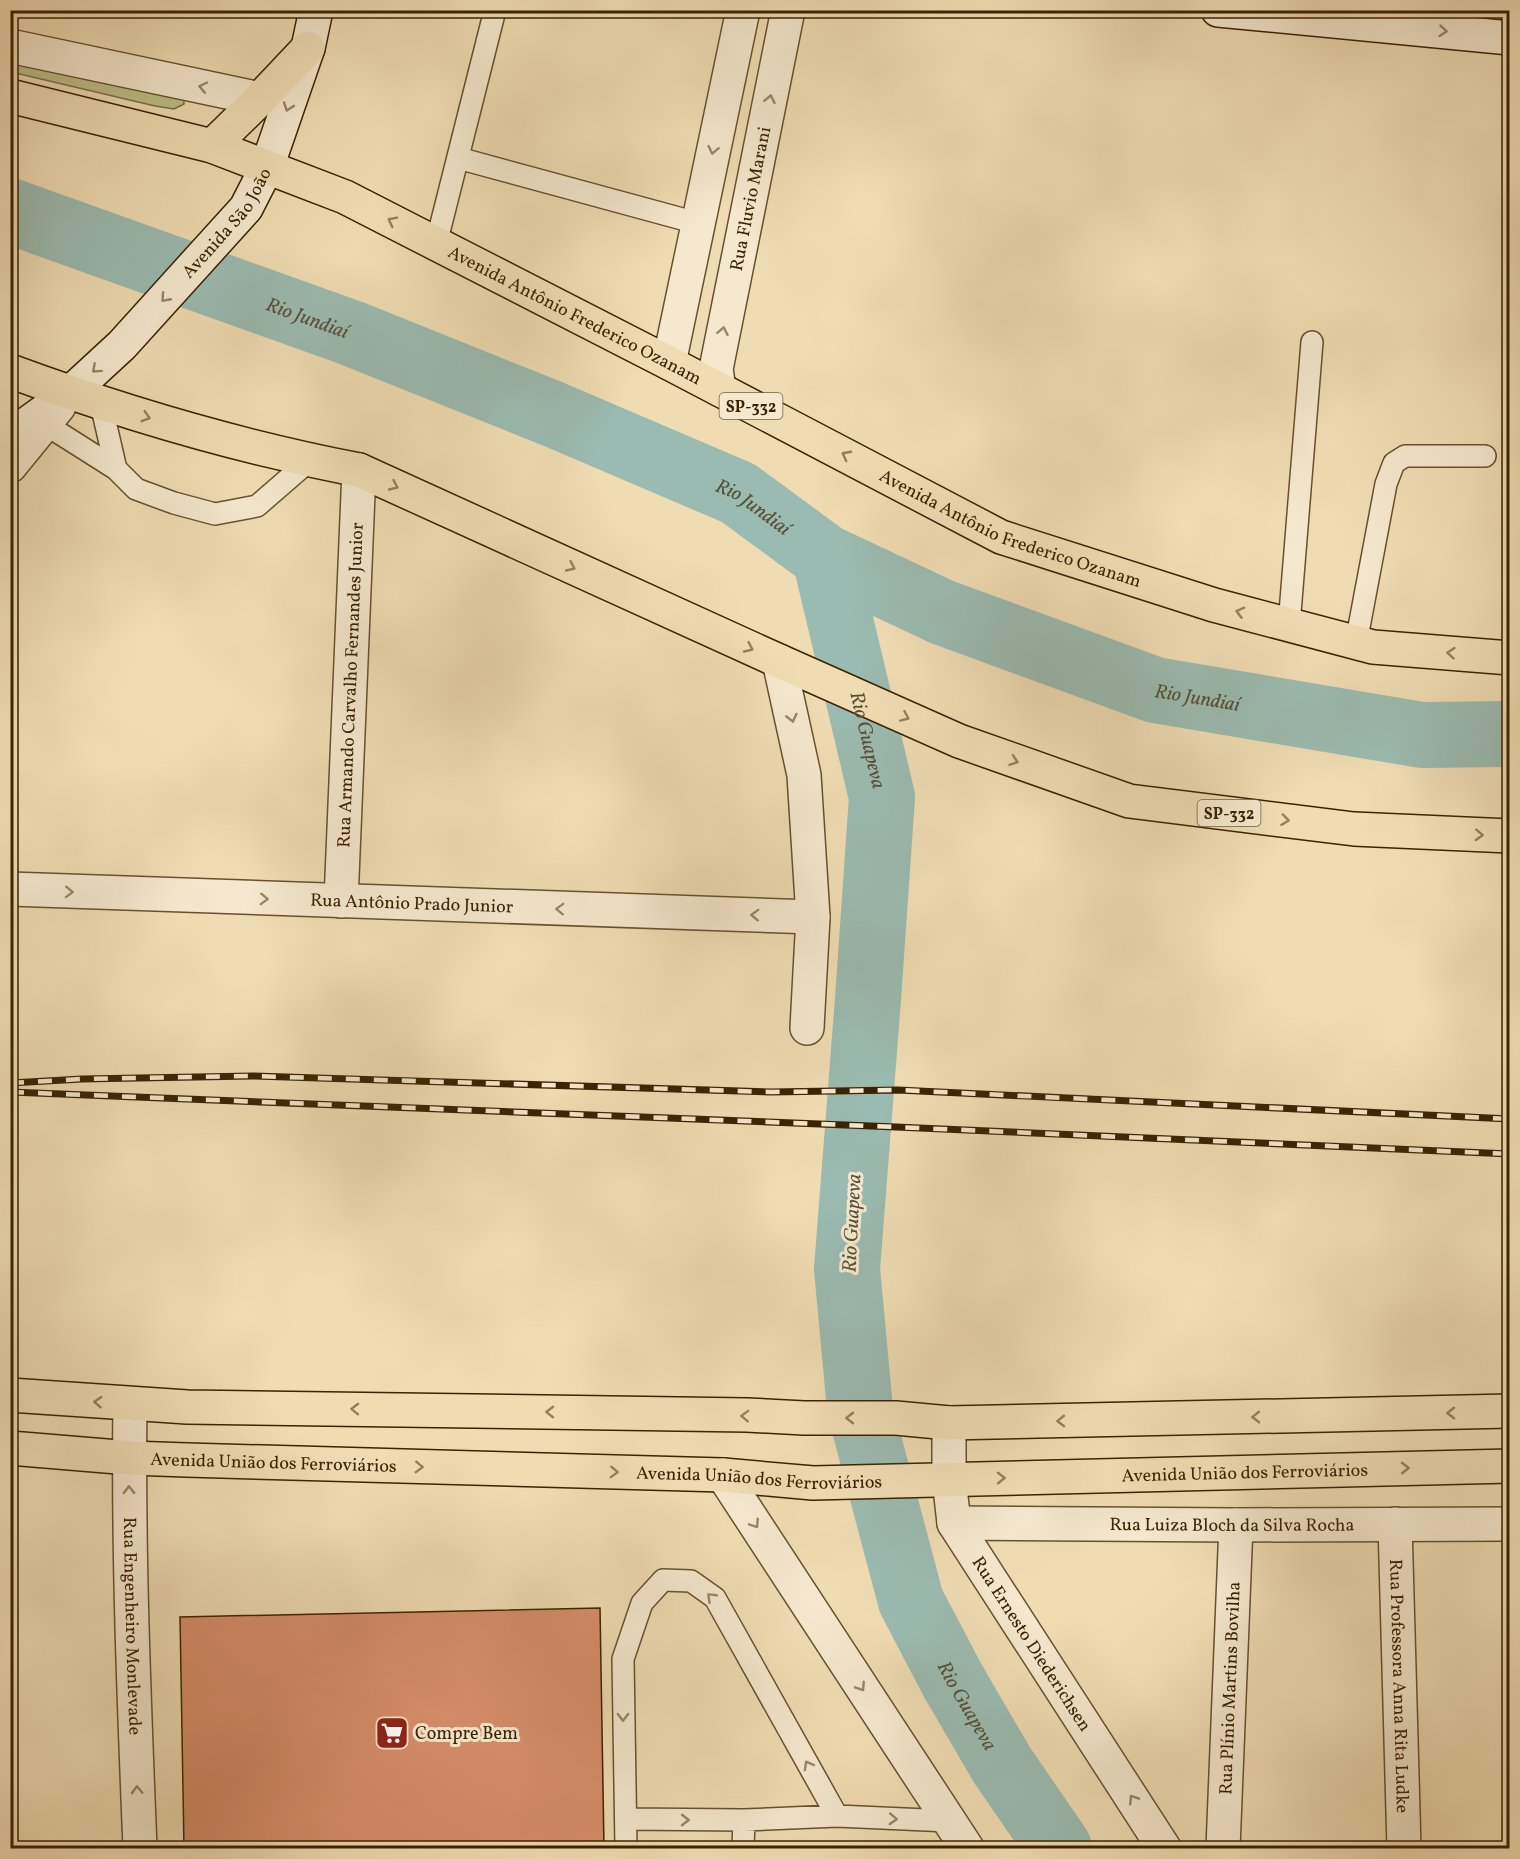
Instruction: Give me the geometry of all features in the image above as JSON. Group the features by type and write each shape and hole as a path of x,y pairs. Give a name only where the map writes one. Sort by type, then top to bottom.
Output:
{"main road":[{"path":"212,146 308,48"},
{"name":"Avenida Antônio Frederico Ozanam","path":"10,96 212,146 345,197 1001,537 1215,605 1372,647 1509,658"},
{"name":"SP-332","path":"10,371 101,404 192,431 358,470 959,741 1129,801 1354,828 1509,836"},
{"path":"10,1395 187,1407 735,1415 804,1419 896,1418 949,1423 1509,1411"},
{"name":"Avenida União dos Ferroviários","path":"10,1448 130,1458 723,1475 813,1483 1509,1466"}],"street":[{"name":"Avenida São João","path":"10,436 70,393 122,345 246,208 267,166 308,48 316,10"},
{"path":"669,363 743,10"},
{"name":"Rua Fluvio Marani","path":"719,389 716,369 788,10"},
{"path":"1218,10 1509,38"},
{"path":"10,46 260,99"},
{"name":"Avenida São João","path":"10,466 70,393"},
{"name":"Rua Armando Carvalho Fernandes Junior","path":"341,901 358,470"},
{"path":"779,661 804,775 813,917 807,1029"},
{"name":"Rua Antônio Prado Junior","path":"10,890 813,917"},
{"name":"Rua Engenheiro Monlevade","path":"130,1404 131,1628 140,1848"},
{"name":"Rua Ernesto Diederichsen","path":"949,1423 946,1479 954,1523 1164,1848"},
{"path":"723,1475 967,1848"},
{"name":"Rua Luiza Bloch da Silva Rocha","path":"954,1523 1236,1526 1509,1524"},
{"name":"Rua Professora Anna Rita Ludke","path":"1395,1524 1404,1848"},
{"name":"Rua Plínio Martins Bovilha","path":"1223,1848 1236,1526"}],"lane":[{"path":"436,244 495,10"},
{"path":"458,158 697,223"},
{"path":"1289,625 1312,342"},
{"path":"101,404 116,469"},
{"path":"45,424 116,469 136,489 174,503 215,514 257,506 310,460"},
{"path":"1356,643 1386,484 1394,463 1405,456 1485,456"},
{"path":"626,1848 622,1659 642,1603 663,1580 691,1581 715,1598 837,1816"},
{"path":"626,1819 744,1820 837,1816 949,1821"},
{"path":"743,1848 744,1820"}],"green space":[{"path":"11,48 183,91 184,104 174,109 155,106 11,72"}],"building":[{"name":"Compre Bem","path":"600,1608 604,1848 184,1848 180,1617"}],"waterway":[{"name":"Rio Jundiaí","path":"10,211 351,333 553,414 738,493 825,557 942,612 1155,690 1422,735 1510,734"},
{"name":"Rio Guapeva","path":"825,557 882,797 847,1269 860,1409 911,1601 953,1681 1002,1765 1059,1848"}],"railway":[{"path":"10,1083 82,1079 253,1076 771,1092 898,1090 1510,1119"},
{"path":"10,1092 1510,1154"}],"place":[{"name":"Compre Bem","path":"392,1733"}]}
